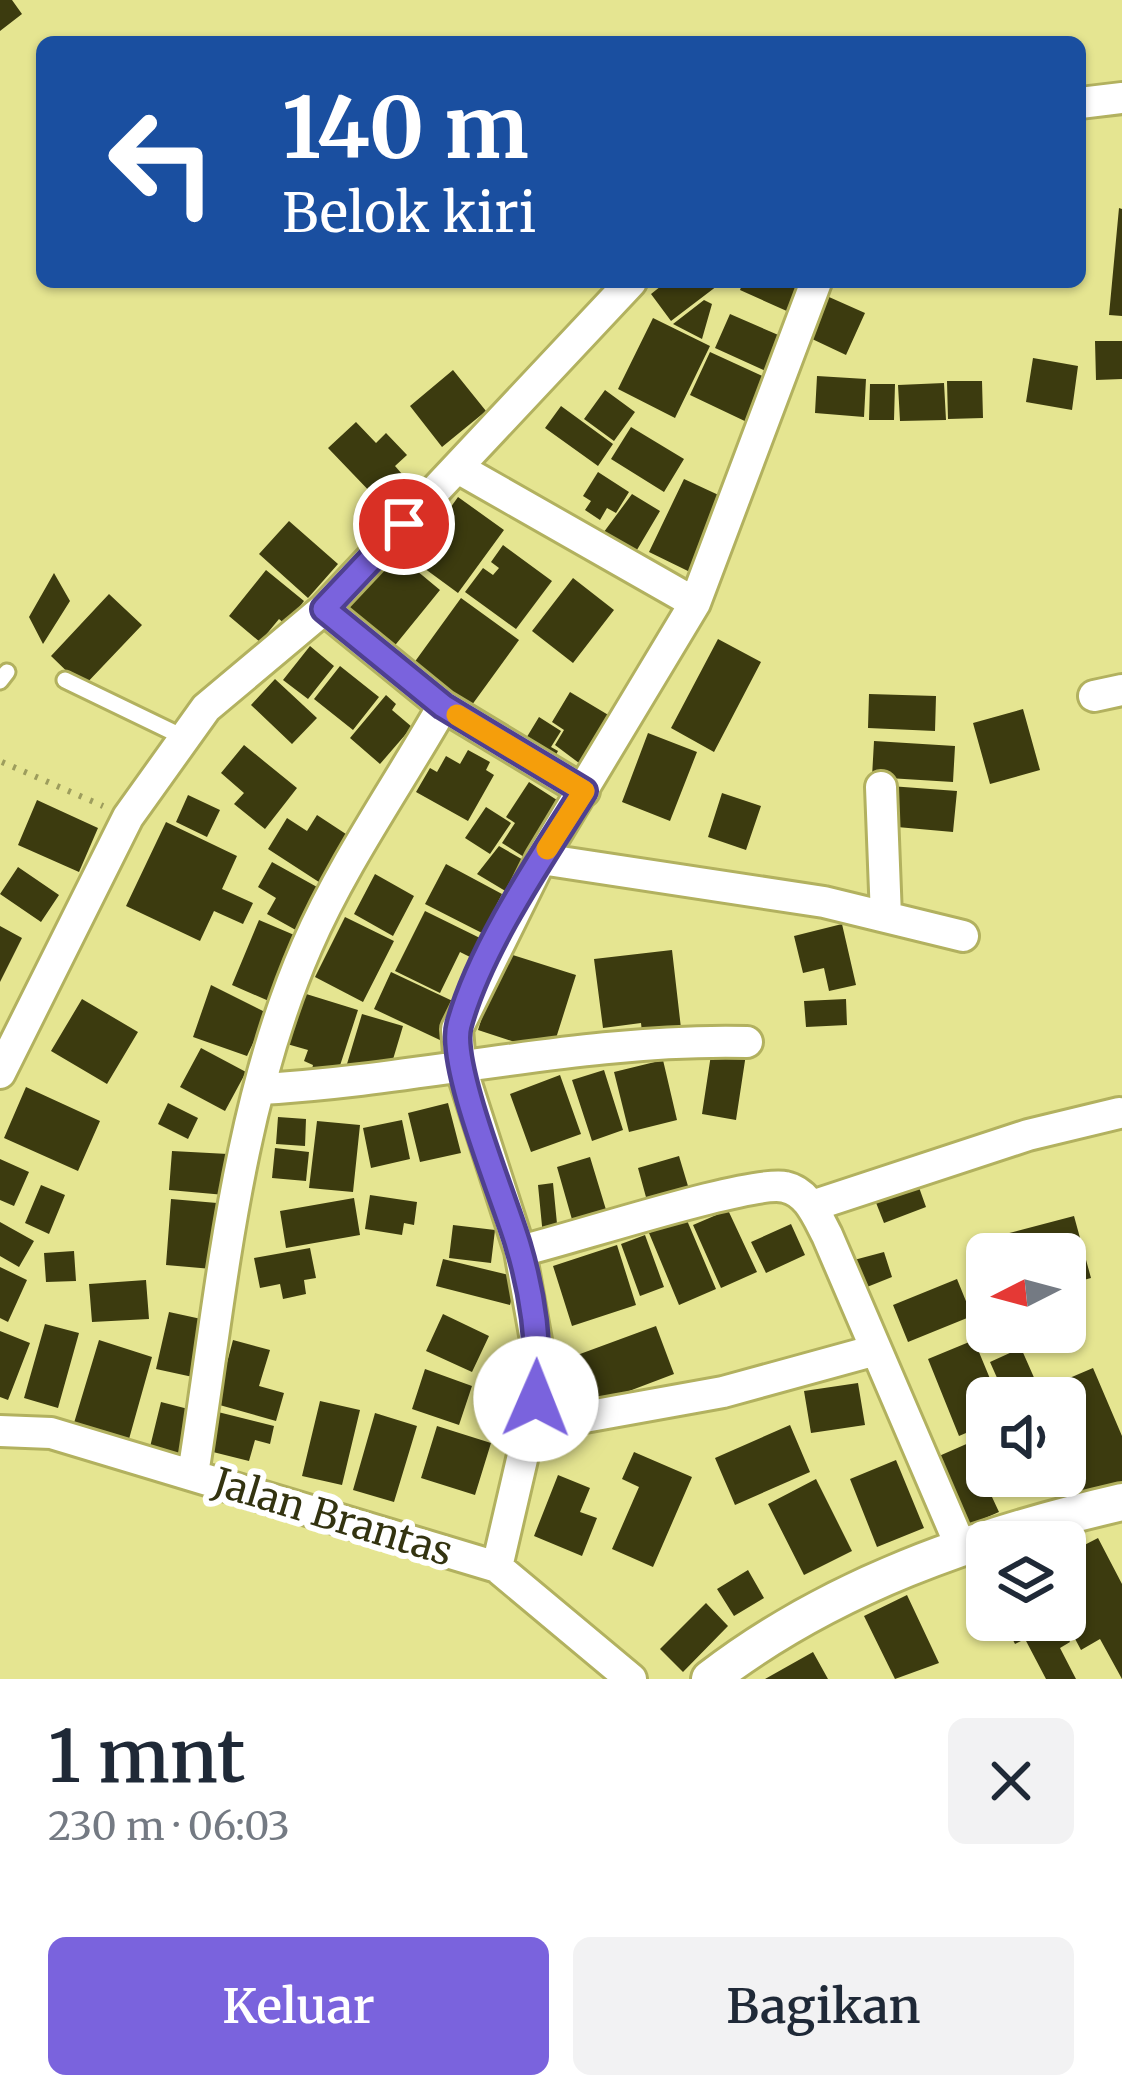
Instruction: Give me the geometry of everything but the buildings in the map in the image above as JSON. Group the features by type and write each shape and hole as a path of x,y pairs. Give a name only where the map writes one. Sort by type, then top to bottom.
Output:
{"street":[{"path":"1086,102 1122,98"},
{"path":"0,1073 128,817 206,708 324,609 625,288"},
{"path":"497,1567 529,1427 539,1357 520,1251 460,1065 457,1029 541,859 695,603 814,288"},
{"path":"458,468 695,603"},
{"path":"324,609 443,706 584,791"},
{"path":"193,1474 227,1243 260,1090 308,944 443,706"},
{"path":"881,787 886,917"},
{"path":"541,859 824,902 963,936"},
{"path":"260,1090 358,1084 460,1065 703,1041 747,1042"},
{"path":"812,1206 1028,1136 1119,1113"},
{"path":"520,1251 756,1189 781,1185 798,1191 812,1206 961,1547"},
{"path":"529,1427 723,1392 876,1350"},
{"name":"Jalan Brantas","path":"0,1431 51,1432 497,1567 631,1679"},
{"path":"710,1679 809,1611 961,1547 1122,1502"}],"lane":[{"path":"65,680 183,737"}],"path":[{"path":"2,763 128,817"}],"slow traffic":[{"path":"457,715 584,791 547,849"}],"route":[{"path":"404,524 324,609 443,706 584,791 489,956 457,1029 460,1065 520,1251 539,1357 536,1399"}]}
